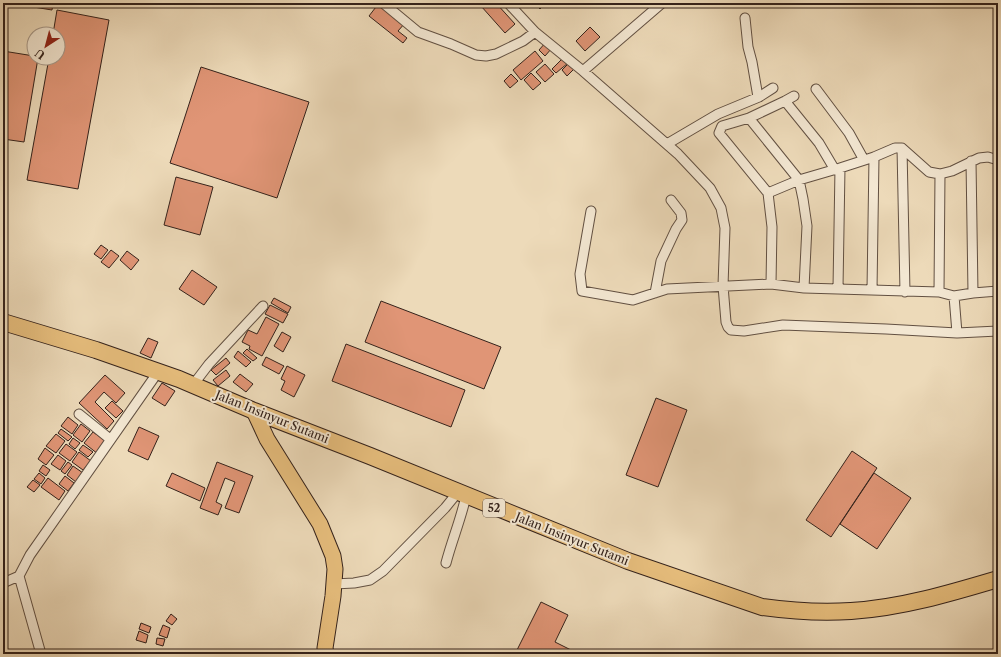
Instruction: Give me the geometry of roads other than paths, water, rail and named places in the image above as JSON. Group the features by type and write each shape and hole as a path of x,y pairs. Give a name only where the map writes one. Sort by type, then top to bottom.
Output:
{"highway":[{"name":"Jalan Insinyur Sutami","path":"3,322 96,350 193,385 254,411 377,458 628,561 762,607 851,611 887,607 962,590 998,579"}],"main road":[{"path":"254,411 266,439 320,524 333,556 335,568 334,584 322,652"}],"street":[{"path":"384,3 418,32 476,55 486,56 496,54 523,41 535,32"},
{"path":"508,3 535,32 583,71 678,154 710,188 721,208 725,228 723,286 726,322 731,330 744,331 783,325 886,328 957,333 998,331"},
{"path":"583,71 662,3"},
{"path":"745,18 748,47 758,97"},
{"path":"666,144 718,114 758,97 773,88"},
{"path":"816,89 849,133 864,160"},
{"path":"771,284 772,227 768,193 719,133 722,126 749,118 794,96"},
{"path":"785,101 838,169 838,288"},
{"path":"749,118 799,180 807,226 804,288"},
{"path":"768,193 799,180 838,169 895,148 902,148 929,172 940,174 952,171 979,158 988,157 998,160"},
{"path":"902,148 905,292"},
{"path":"872,290 874,157"},
{"path":"970,162 974,293"},
{"path":"939,292 940,174"},
{"path":"655,293 661,262 676,229 682,220 681,213 671,200"},
{"path":"591,211 580,274 582,291 633,300 667,289 771,284 804,288 939,292 954,296 998,291"},
{"path":"954,296 957,333"},
{"path":"193,385 209,364 263,306"},
{"path":"3,583 19,576 30,555 158,372"},
{"path":"79,414 110,439"},
{"path":"446,563 452,537 460,520 462,494"},
{"path":"334,584 354,584 370,580 383,571 445,508 462,494"},
{"path":"19,576 41,654"}]}
